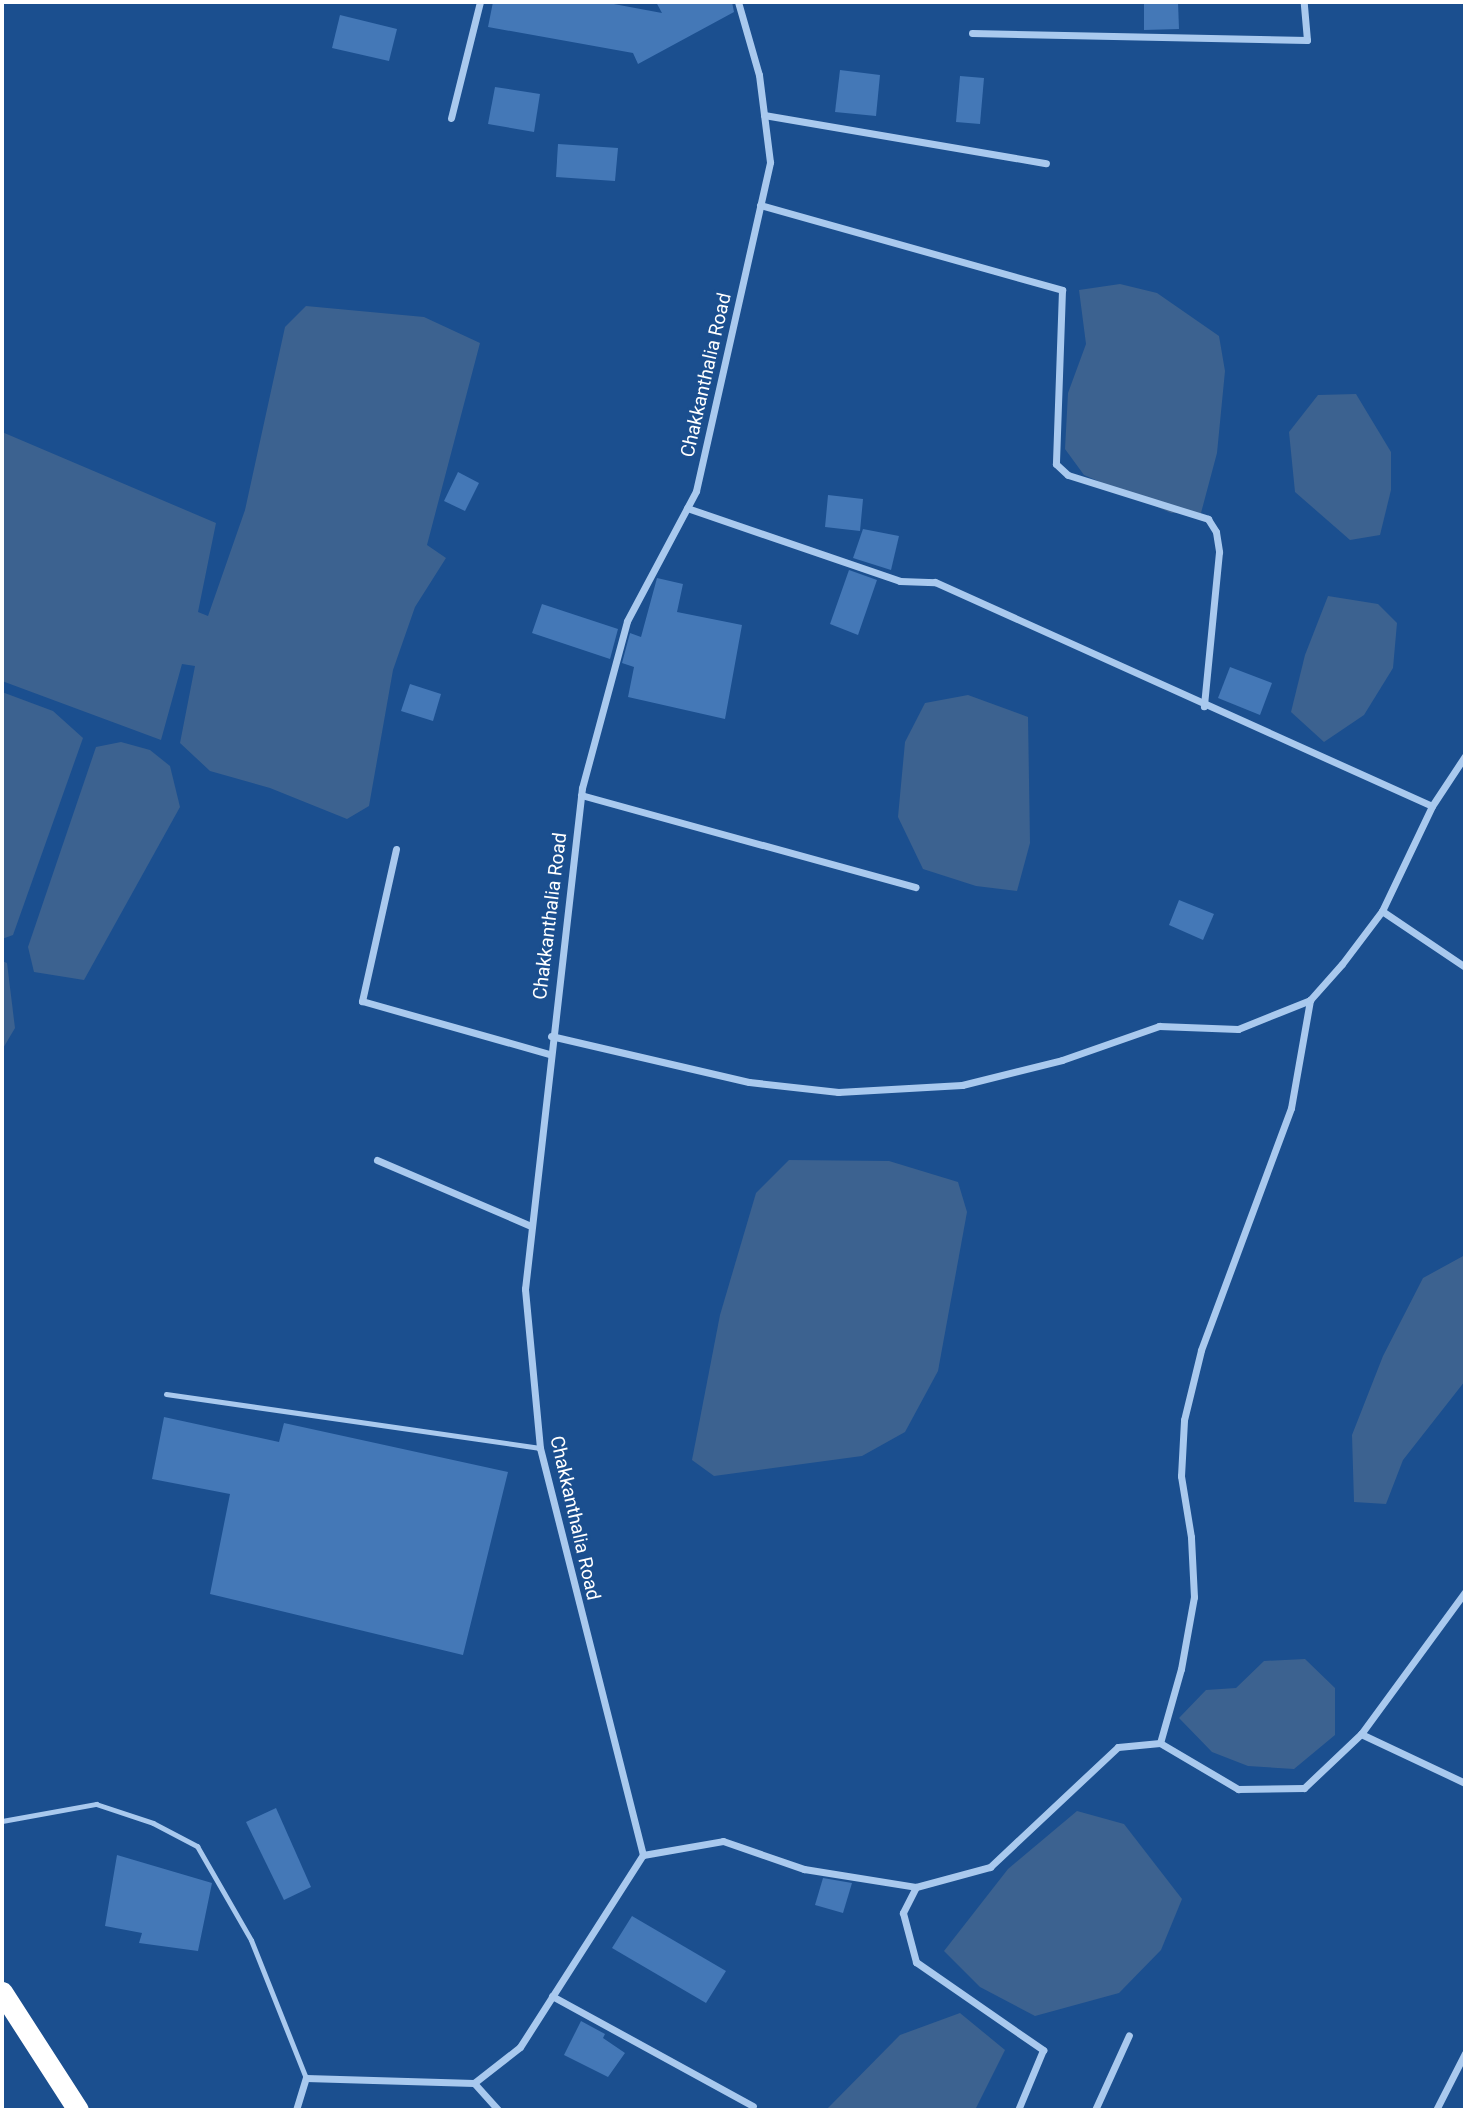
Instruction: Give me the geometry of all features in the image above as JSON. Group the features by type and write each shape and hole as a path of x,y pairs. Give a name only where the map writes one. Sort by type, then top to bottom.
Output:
{"highway":[{"path":"2,1992 78,2110"}],"street":[{"path":"451,118 480,2"},
{"name":"Chakkanthalia Road","path":"643,1855 540,1448 525,1289 551,1036 581,795 627,621 696,491 770,162 760,75 738,2"},
{"path":"972,33 1307,40 1304,2"},
{"path":"764,115 1046,163"},
{"path":"760,205 1062,290 1056,464 1068,475 1208,519 1216,532 1219,552 1204,706"},
{"path":"687,508 901,581 935,582 1204,706 1432,806"},
{"path":"1160,1743 1181,1669 1194,1597 1191,1537 1181,1476 1184,1420 1200,1350 1291,1108 1310,1000 1382,911 1432,806 1465,756"},
{"path":"581,795 916,887"},
{"path":"396,849 362,1001 550,1054"},
{"path":"1382,911 1465,967"},
{"path":"551,1036 750,1082 838,1092 962,1086 1062,1060 1159,1026 1238,1029 1310,1000"},
{"path":"377,1160 531,1226"},
{"path":"296,2110 306,2078 474,2083 520,2047 643,1855 723,1841 804,1869 916,1887 990,1867 1118,1747 1160,1743 1238,1789 1304,1787 1361,1734 1465,1592"},
{"path":"1361,1734 1465,1783"},
{"path":"916,1887 903,1913 916,1962 1043,2050 1018,2110"},
{"path":"552,1996 753,2106"},
{"path":"1095,2110 1129,2035"},
{"path":"1436,2110 1465,2053"},
{"path":"474,2083 498,2110"}],"lane":[{"path":"166,1394 540,1448"},
{"path":"2,1821 96,1804 153,1823 197,1846 251,1940 306,2078"}],"water":[{"path":"1120,284 1157,293 1219,336 1225,371 1217,453 1201,513 1171,513 1084,475 1065,449 1068,393 1086,344 1079,290"},
{"path":"306,306 424,317 480,343 427,545 446,558 415,607 393,670 369,806 347,819 270,788 210,771 180,743 195,666 182,664 161,740 2,681 2,432 216,523 198,612 208,616 245,510 285,327"},
{"path":"1356,394 1391,452 1391,490 1380,535 1350,540 1295,492 1289,432 1318,395"},
{"path":"1328,596 1378,604 1397,623 1393,668 1364,715 1324,742 1291,712 1305,655"},
{"path":"2,692 53,711 83,738 13,935 2,939"},
{"path":"968,695 1028,717 1030,843 1017,891 976,886 923,869 898,817 905,742 925,703"},
{"path":"121,742 150,750 170,766 180,807 84,980 34,972 28,947 96,747"},
{"path":"2,961 7,963 15,1028 2,1050"},
{"path":"789,1160 889,1161 958,1182 967,1212 938,1371 905,1432 862,1456 714,1476 692,1460 720,1315 756,1193"},
{"path":"1465,1255 1465,1381 1403,1460 1386,1504 1354,1502 1352,1435 1383,1356 1423,1278"},
{"path":"1305,1659 1335,1688 1335,1735 1294,1769 1248,1766 1212,1752 1179,1718 1206,1690 1236,1688 1264,1661"},
{"path":"1077,1811 1124,1824 1182,1899 1161,1950 1119,1993 1035,2016 980,1987 944,1951 1008,1869"},
{"path":"960,2013 1005,2050 975,2110 826,2110 900,2035"}],"building":[{"path":"493,2 603,2 662,13 656,2 732,2 734,12 638,64 633,53 488,27"},
{"path":"1144,2 1178,2 1179,29 1144,30"},
{"path":"340,15 397,29 389,61 332,48"},
{"path":"840,70 880,75 876,116 835,112"},
{"path":"960,76 984,78 980,124 956,122"},
{"path":"495,87 540,94 534,132 488,124"},
{"path":"558,144 618,148 615,181 556,177"},
{"path":"458,472 479,483 465,511 444,501"},
{"path":"828,495 863,499 860,531 825,527"},
{"path":"863,529 899,536 891,570 853,558"},
{"path":"849,570 877,580 858,635 830,624"},
{"path":"657,578 683,584 677,612 742,625 725,719 628,697 634,667 622,663 630,633 641,637"},
{"path":"542,604 618,629 610,659 532,633"},
{"path":"1230,667 1272,683 1260,715 1218,698"},
{"path":"410,684 441,694 433,721 401,711"},
{"path":"1179,900 1214,914 1203,940 1169,925"},
{"path":"164,1417 279,1442 284,1423 508,1472 463,1655 210,1594 230,1494 152,1479"},
{"path":"276,1808 311,1887 284,1900 246,1822"},
{"path":"117,1855 212,1883 198,1951 139,1943 142,1933 105,1926"},
{"path":"823,1878 852,1883 843,1913 815,1905"},
{"path":"632,1916 726,1971 706,2003 612,1948"},
{"path":"581,2021 605,2034 603,2038 625,2053 608,2077 564,2055"}]}
